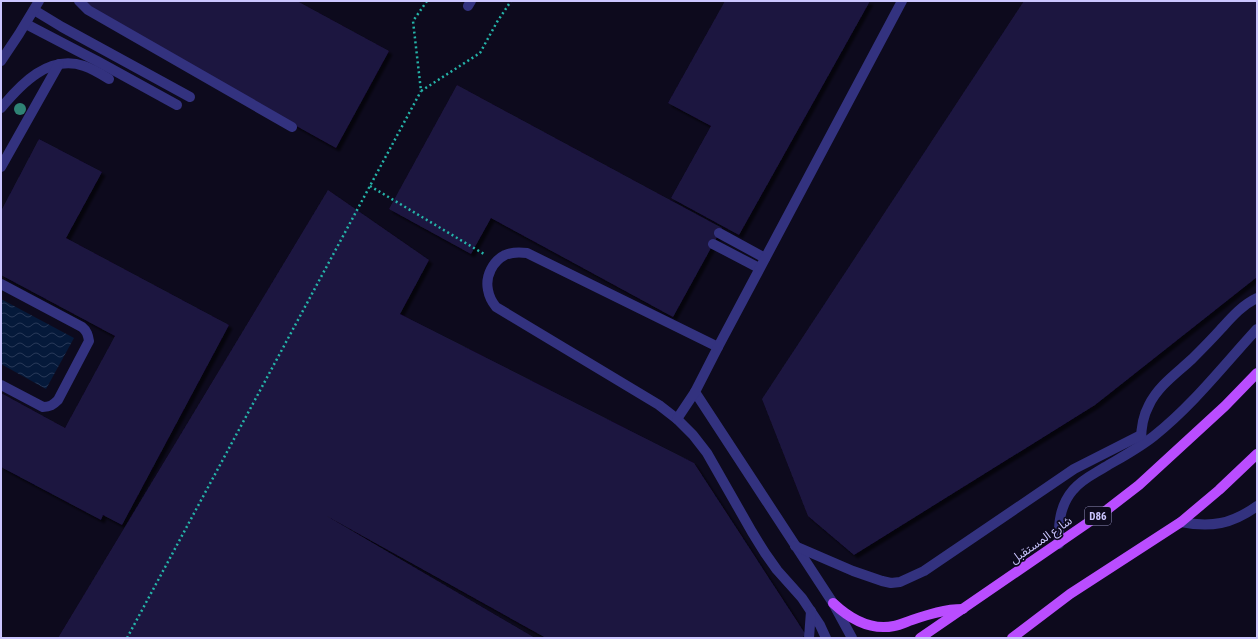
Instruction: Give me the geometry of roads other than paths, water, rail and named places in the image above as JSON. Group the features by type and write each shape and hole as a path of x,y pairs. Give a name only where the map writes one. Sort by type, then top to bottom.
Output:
{"main road":[{"name":"شارع المستقبل","path":"920,638 1058,544 1139,485 1226,406 1257,373"},
{"path":"1012,638 1070,594 1181,522 1219,490 1257,454"},
{"path":"833,603 846,615 861,623 877,627 894,626 946,609 963,609"}],"street":[{"path":"79,1 88,10 292,127"},
{"path":"677,419 695,392 759,268 902,1"},
{"path":"1,61 20,34 36,5 190,97"},
{"path":"26,24 177,105"},
{"path":"85,66 97,61"},
{"path":"1,108 20,87 38,72 48,67 68,63 85,66 109,78"},
{"path":"1,167 59,64"},
{"path":"720,233 765,258"},
{"path":"713,244 759,268"},
{"path":"718,347 527,253 516,252 506,255 496,261 490,270 487,281 488,290 496,307 639,392 677,419 693,435 707,453 765,553 811,611 826,638"},
{"path":"1,284 82,327 86,331 89,341 58,400 48,407 43,407 1,385"},
{"path":"1141,446 1143,420 1148,406 1160,389 1238,312 1249,302 1257,298"},
{"path":"1058,544 1060,515 1065,502 1073,490 1083,480 1141,446 1164,428 1200,393 1257,330"},
{"path":"695,392 833,603 852,638"},
{"path":"795,546 853,572 891,583 900,582 924,572 1074,469 1141,435"},
{"path":"1181,522 1208,526 1221,524 1234,520 1257,506"},
{"path":"809,638 811,611"}],"water":[{"path":"1,299 74,338 46,389 1,364"}]}
